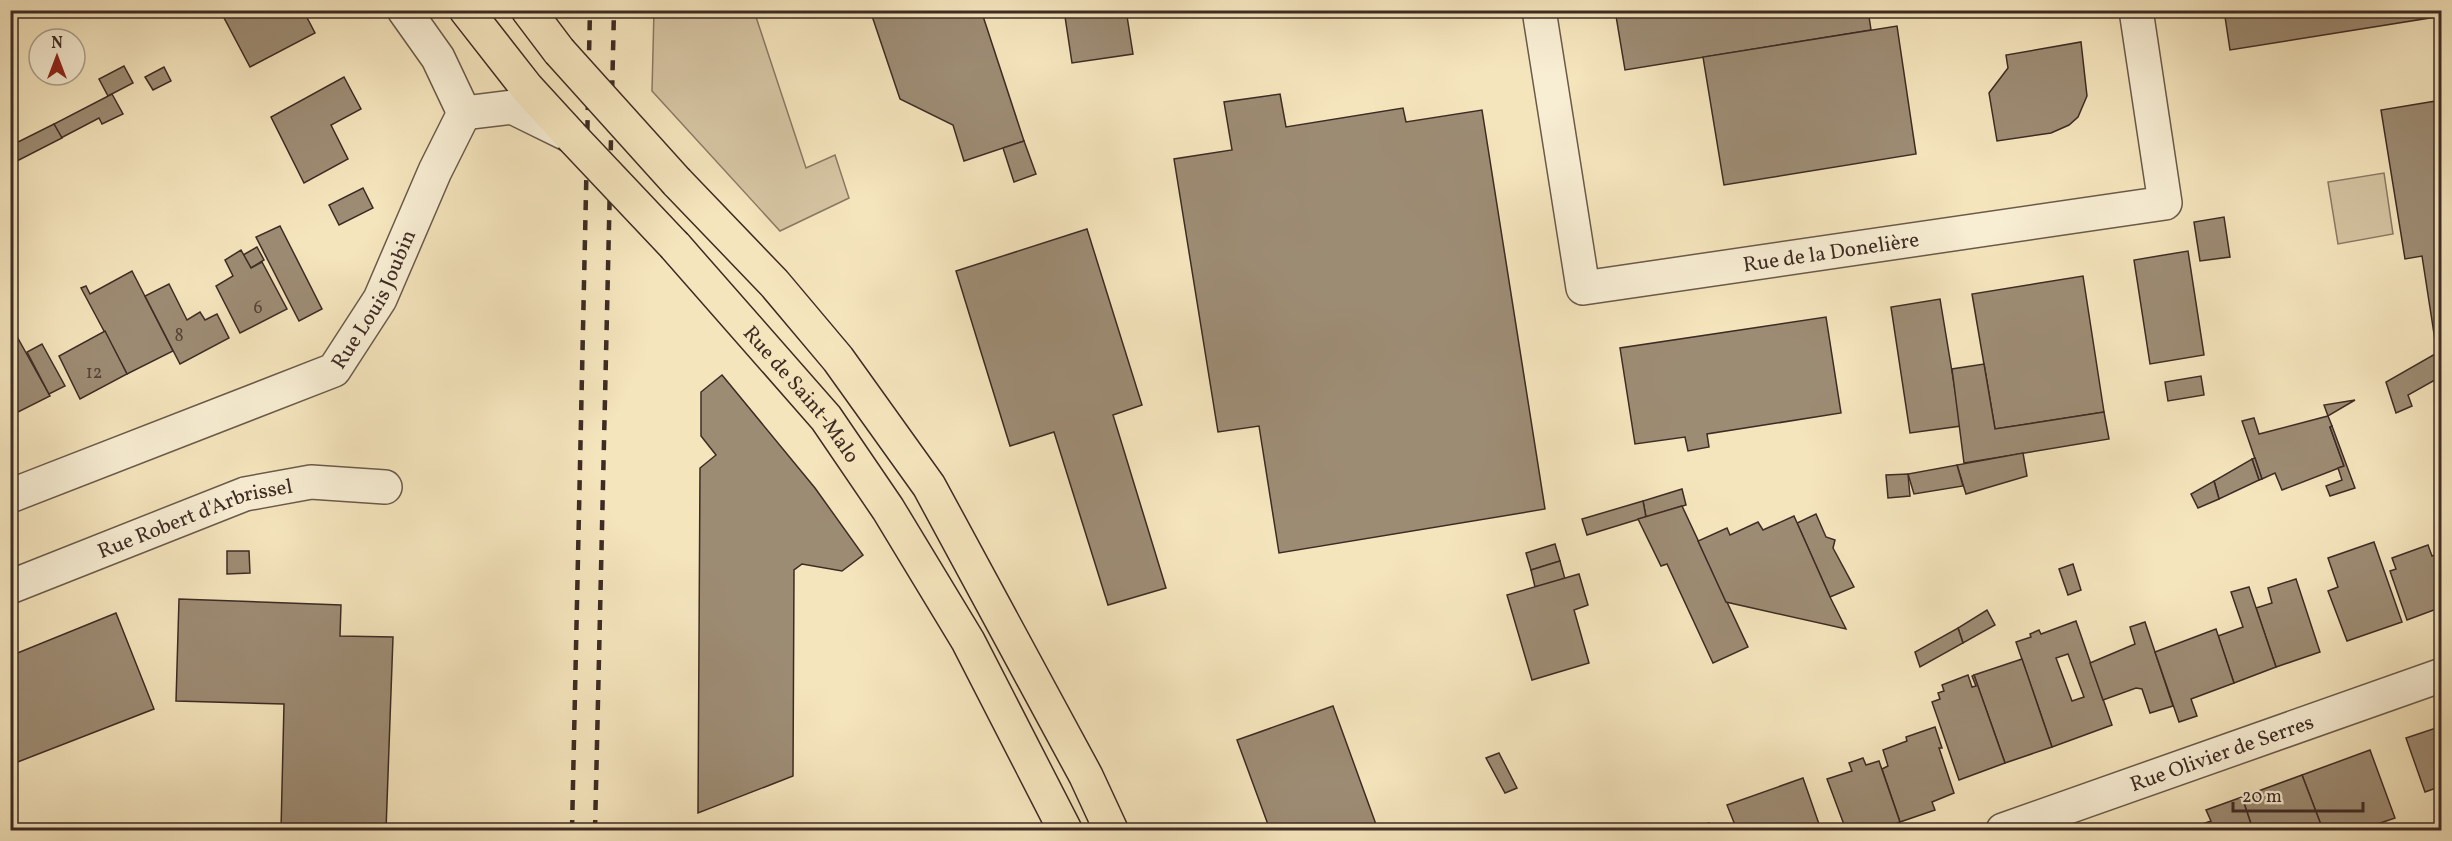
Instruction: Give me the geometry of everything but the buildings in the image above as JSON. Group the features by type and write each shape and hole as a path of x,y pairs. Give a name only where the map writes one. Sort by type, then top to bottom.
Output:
{"main road":[{"name":"Rue de Saint-Malo","path":"466,10 527,88 675,246 826,418 888,509 968,642 1065,831"},
{"path":"528,10 559,51 677,182 774,283 838,358 929,486 1086,777 1111,831"},
{"path":"968,642 1004,623"}],"street":[{"path":"404,10 438,58 464,113 512,107 571,136"},
{"name":"Rue de la Donelière","path":"1539,10 1583,288 2165,203 2136,10"},
{"name":"Rue Louis Joubin","path":"10,496 334,370 380,299 435,171 464,113"},
{"name":"Rue Robert d'Arbrissel","path":"10,587 245,494 311,482 386,487"},
{"name":"Rue Olivier de Serres","path":"2003,831 2442,675"}],"shaded area":[{"path":"654,10 754,11 806,168 835,155 849,198 780,231 652,91"},
{"path":"2384,173 2393,234 2338,244 2328,182"}],"railway":[{"path":"572,830 590,10"},
{"path":"595,830 614,10"}]}
